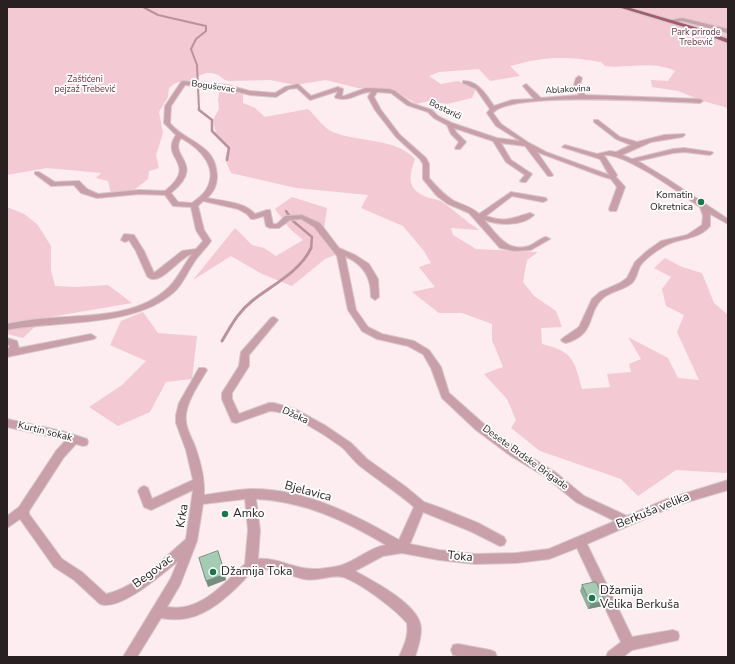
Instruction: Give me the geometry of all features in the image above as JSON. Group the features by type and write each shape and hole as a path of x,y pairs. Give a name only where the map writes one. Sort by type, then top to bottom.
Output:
{"main road":[{"path":"622,7 670,21 728,41"}],"street":[{"path":"670,21 682,19 728,30"},
{"path":"579,78 577,85 583,97"},
{"path":"465,82 478,88 493,109 490,113 493,119 508,133 527,144 539,163 550,175"},
{"name":"Boguševac","path":"194,205 208,194 211,188 212,165 199,147 180,136 167,123 168,106 182,84 196,84 250,93 276,95 287,88 298,86 310,98 318,96"},
{"path":"526,86 539,100"},
{"name":"Bostarići","path":"318,96 338,89 341,90 338,96 342,99 366,90 388,90 409,104 430,111 436,117 450,124 496,140 527,144 603,175 612,176"},
{"path":"374,91 371,97 385,121 405,144 423,158 426,164 424,174 427,181 440,194 451,202 472,211 480,217 499,243 508,248 531,248 546,239"},
{"name":"Ablakovina","path":"493,109 512,102 583,97 700,101"},
{"path":"596,121 618,138 636,144"},
{"path":"450,124 453,133 463,142 458,148"},
{"path":"618,154 636,144 650,139 682,135"},
{"path":"37,172 54,184 76,183 84,191 97,196 139,192 167,193 175,186 184,170 184,165 174,148 180,136"},
{"path":"496,140 508,161 529,174 524,181"},
{"path":"565,147 600,156 613,173 612,176 621,187 613,209"},
{"path":"631,161 673,150 710,153"},
{"path":"600,156 601,153 605,152 618,154 666,181 728,222"},
{"path":"7,327 30,322 99,316 142,307 158,300 172,289 194,256 207,241 197,223 194,205 176,204 167,193"},
{"path":"480,217 511,194 543,200"},
{"path":"202,199 240,207 250,212 254,217 267,212 270,226 272,227 279,226 291,218 302,217 311,221 317,226 336,250 353,256 368,267 374,283 375,297"},
{"path":"566,340 579,334 586,326 592,305 600,295 631,280 637,264 656,248 664,243 695,235 706,226 707,216 703,205"},
{"path":"480,217 496,222 506,223 513,222 530,215"},
{"path":"125,240 127,236 131,237 140,251 151,276 153,277 185,253 192,250 199,252"},
{"name":"Desete Brdske Brigade","path":"336,250 341,256 344,265 346,291 352,310 358,322 373,334 411,343 426,352 436,367 445,395 495,438 515,453 551,475 580,499 626,521"},
{"name":"Džeka","path":"274,320 244,354 244,366 229,389 227,399 236,419 269,407 291,412 322,429 347,446 363,462 402,490 420,506 449,516 500,541"},
{"path":"8,354 91,337"},
{"path":"7,341 14,343 14,347 8,354"},
{"name":"Krka","path":"130,657 181,572 191,541 198,500 198,482 191,450 181,423 181,415 184,403 202,370"},
{"name":"Kurtin sokak","path":"7,423 78,440 60,454 23,510"},
{"path":"144,490 148,504 151,505 198,482"},
{"name":"Berkuša velika","path":"580,542 671,502 728,484"},
{"path":"158,611 176,614 190,613 201,608 215,599 251,566 254,530 250,494"},
{"name":"Bjelavica","path":"198,500 250,494 275,496 326,509 374,532 402,548"},
{"path":"402,548 420,506"},
{"path":"7,523 23,510"},
{"name":"Begovac","path":"23,510 24,516 58,563 78,576 104,600 112,599 159,570 191,541"},
{"path":"580,542 629,644"},
{"name":"Toka","path":"251,566 268,563 310,575 343,571 381,551 402,548 439,555 475,559 516,558 548,554 580,542"},
{"path":"343,571 382,593 412,619 415,632 408,655 406,657"},
{"path":"613,657 629,644 673,636"},
{"path":"458,650 490,657"}],"green space":[{"path":"7,7 728,7 728,108 703,101 678,91 652,87 651,80 668,81 675,71 666,68 649,65 614,67 605,66 601,62 566,58 534,60 510,66 520,76 490,81 479,69 439,72 429,76 441,84 458,81 476,89 472,98 447,104 429,101 416,104 399,93 384,88 358,88 326,80 295,85 270,80 229,81 213,73 205,73 188,81 176,83 169,88 168,97 159,112 163,133 156,155 159,168 149,171 148,179 133,191 111,193 108,181 96,178 101,173 47,168 7,175"},
{"path":"220,90 243,92 243,103 255,108 265,117 308,109 323,125 333,132 387,144 407,152 415,159 411,172 411,183 413,187 422,195 442,202 479,230 451,228 453,235 476,249 538,252 527,260 523,282 534,296 556,311 562,327 541,328 542,344 561,350 567,354 577,371 582,389 610,387 607,374 631,372 629,364 641,359 628,337 668,358 678,378 699,380 677,332 684,315 666,306 662,289 671,277 654,268 665,258 682,267 702,273 714,303 728,315 728,471 726,473 676,470 638,496 621,479 540,451 511,428 516,420 507,399 484,374 503,367 492,340 492,324 462,313 439,313 412,292 435,287 419,267 431,263 424,251 403,226 361,208 368,195 296,188 231,173 225,159 228,146 216,133 213,120 219,109 218,99"},
{"path":"292,197 327,208 323,236 343,252 325,259 292,286 262,274 231,256 193,280 235,228 252,245 264,248 276,256 303,240 290,229 275,209"},
{"path":"7,207 24,214 37,224 51,246 51,270 55,286 76,287 108,285 132,303 44,318 23,338 7,334"},
{"path":"143,312 158,333 197,336 192,379 166,382 150,412 118,426 89,407 122,385 146,361 110,345 121,321"}],"building":[{"name":"Džamija Toka","path":"218,551 225,574 206,581 199,558"},
{"path":"596,582 605,601 591,604 582,585"}],"waterway":[{"path":"143,7 158,15 206,26 206,31 196,39 191,49 197,65 199,109"},
{"path":"199,109 212,120 212,131 229,148 227,160"},
{"path":"286,211 293,221 312,237 311,249"},
{"path":"222,341 243,310 252,301 293,271 306,257 311,248"}],"place":[{"name":"Komatin Okretnica","path":"701,202"},
{"name":"Amko","path":"225,514"},
{"name":"Džamija Toka","path":"213,572"},
{"name":"Džamija Velika Berkuša","path":"592,598"}],"park label":[{"name":"Park prirode Trebević","path":"696,38"},
{"name":"Zaštićeni pejzaž Trebević","path":"85,86"}]}
